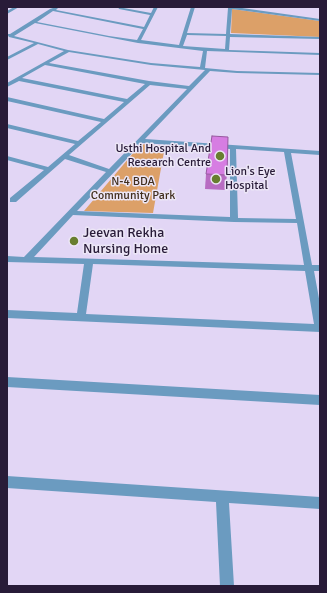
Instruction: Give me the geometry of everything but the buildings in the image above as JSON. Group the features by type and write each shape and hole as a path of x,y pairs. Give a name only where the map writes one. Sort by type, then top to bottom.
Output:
{"street":[{"path":"7,12 17,7"},
{"path":"9,36 57,7"},
{"path":"113,7 152,14"},
{"path":"138,42 156,7"},
{"path":"181,47 193,7"},
{"path":"226,50 228,7 320,20"},
{"path":"51,10 145,28"},
{"path":"34,22 138,42 205,50 320,54"},
{"path":"184,34 320,38"},
{"path":"9,36 68,51 151,64 205,69 320,74"},
{"path":"7,59 36,44"},
{"path":"27,259 190,88 205,69 205,50"},
{"path":"7,85 68,51"},
{"path":"45,64 149,84 190,88"},
{"path":"18,79 129,101"},
{"path":"7,207 10,199 49,169 149,84"},
{"path":"7,99 106,121"},
{"path":"7,126 80,143"},
{"path":"140,141 320,153"},
{"path":"233,148 234,220"},
{"path":"7,314 320,328 287,152"},
{"path":"64,156 111,172"},
{"path":"7,158 49,169"},
{"path":"72,213 234,220 300,221"},
{"path":"7,259 320,268"},
{"path":"81,317 89,261"},
{"path":"7,382 320,400"},
{"path":"7,482 320,503"},
{"path":"222,496 227,586"}],"green space":[{"path":"232,9 320,21 320,37 231,33"},
{"name":"N-4 BDA Community Park","path":"146,144 165,146 153,213 84,211 140,145"}],"place":[{"name":"Usthi Hospital And Research Centre","path":"220,156"},
{"name":"Lion's Eye Hospital","path":"216,179"},
{"name":"Jeevan Rekha Nursing Home","path":"74,241"}]}
